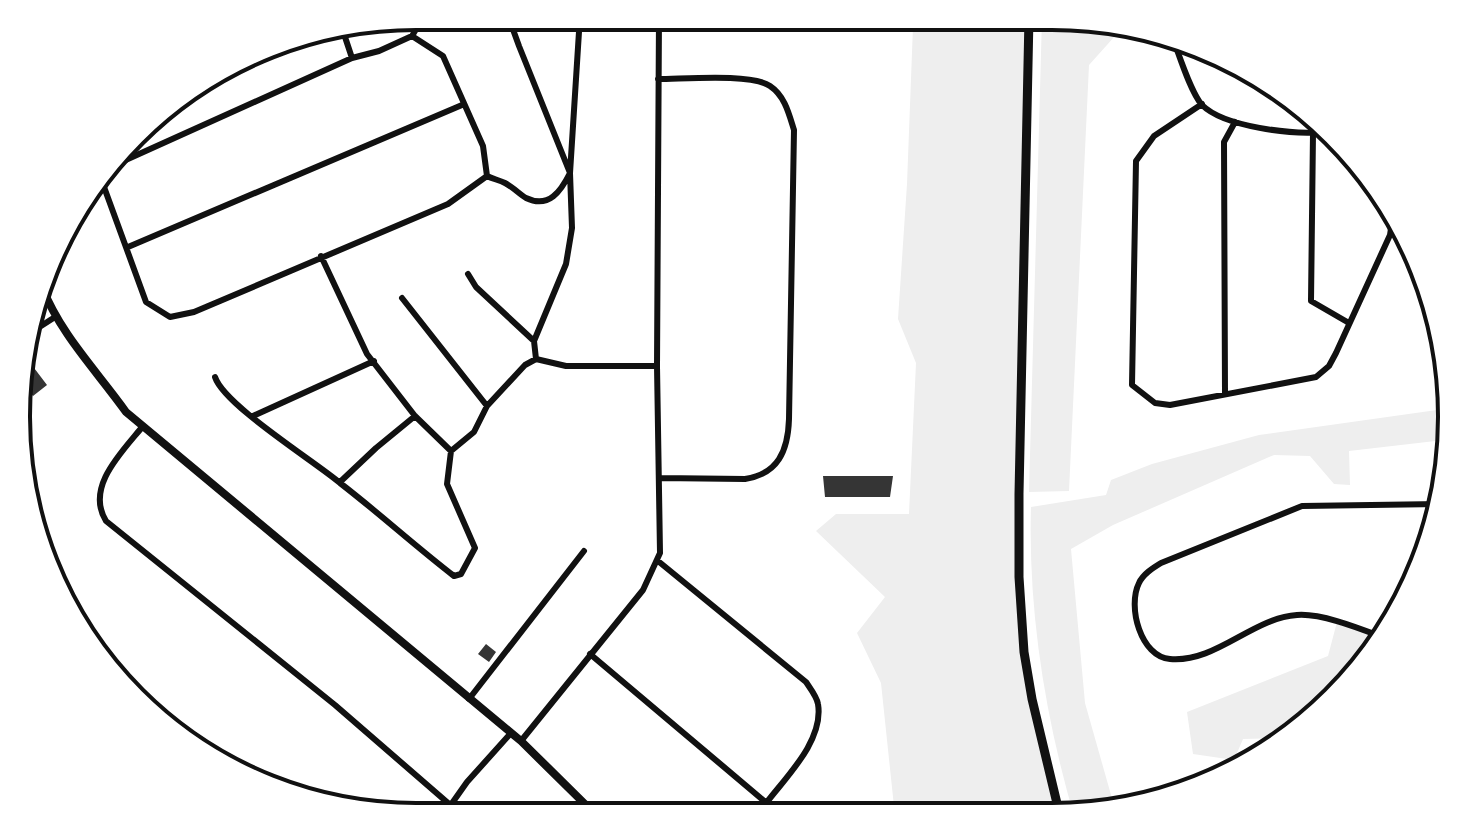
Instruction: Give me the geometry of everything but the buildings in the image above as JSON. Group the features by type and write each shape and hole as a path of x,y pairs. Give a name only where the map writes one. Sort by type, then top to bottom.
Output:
{"main road":[{"path":"1029,30 1019,577 1024,652 1057,803"}],"street":[{"path":"129,158 352,58 379,51 412,36 416,30"},
{"path":"487,176 508,184 528,199 542,202 561,192 570,173 513,30"},
{"path":"536,359 534,341 566,264 572,228 570,173 579,30"},
{"path":"521,741 643,590 658,561 662,534 657,366 659,30"},
{"path":"345,36 352,58"},
{"path":"412,36 443,56 462,105 483,146 487,176"},
{"path":"1179,52 1202,104 1220,116 1235,122 1313,133 1311,301 1349,323"},
{"path":"658,79 757,80 772,87 784,102 794,130 789,419 788,439 782,457 774,468 757,477 659,478"},
{"path":"1202,104 1154,136 1136,161 1132,385 1155,403 1170,405 1316,377 1329,366 1391,232"},
{"path":"128,247 462,105"},
{"path":"1225,393 1224,142 1235,122"},
{"path":"105,188 146,302 170,317 184,316 448,204 487,176"},
{"path":"321,256 357,335 374,361 415,416 451,451"},
{"path":"468,274 476,287 534,341"},
{"path":"402,298 487,406"},
{"path":"48,301 55,317 126,412 521,741 584,803"},
{"path":"41,326 55,317"},
{"path":"215,377 219,387 253,416 340,482 407,540 454,576 459,576 475,548 447,484 451,451 474,432 487,406 525,365 536,359 566,366 657,366"},
{"path":"253,416 374,361"},
{"path":"340,482 415,416"},
{"path":"143,426 112,466 100,489 99,504 106,521 335,705 450,803"},
{"path":"1371,633 1298,614 1277,619 1201,655 1171,659 1153,651 1141,634 1136,594 1138,584 1148,571 1161,563 1294,508 1428,504"},
{"path":"469,699 584,551"},
{"path":"590,654 767,802 808,746 817,725 818,702 806,682 658,561"},
{"path":"453,803 467,782 511,733"}],"shaded area":[{"path":"913,30 1029,30 1019,494 1024,652 1057,803 894,803 881,683 857,633 885,597 816,531 836,514 909,514 916,363 898,319"},
{"path":"1042,30 1116,35 1089,65 1069,491 1029,492"},
{"path":"1438,410 1437,441 1349,451 1350,485 1334,484 1310,456 1274,455 1113,525 1071,549 1085,703 1112,798 1070,802 1040,663 1032,585 1031,507 1106,495 1111,480 1152,464 1259,435"},
{"path":"1337,622 1371,633 1325,690 1266,738 1243,739 1236,756 1229,759 1193,754 1187,712 1328,656"}]}
